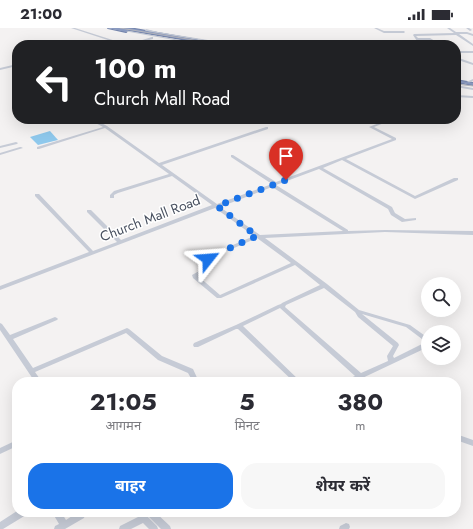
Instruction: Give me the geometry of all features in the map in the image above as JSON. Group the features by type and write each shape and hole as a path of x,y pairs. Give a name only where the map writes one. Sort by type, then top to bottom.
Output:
{"highway":[{"path":"109,28 145,31 196,40"},
{"path":"121,28 135,31 145,31 188,40"},
{"path":"461,82 473,84"},
{"path":"461,86 473,88"}],"street":[{"path":"72,28 111,40"},
{"path":"109,28 174,40"},
{"path":"145,31 160,28"},
{"path":"378,28 384,32 404,32"},
{"path":"448,28 457,28"},
{"path":"448,28 473,45"},
{"path":"467,28 471,30 467,33"},
{"path":"145,31 205,40"},
{"path":"418,40 414,35 467,33 473,35"},
{"path":"430,34 437,40"},
{"path":"144,40 155,37"},
{"path":"438,37 460,37"},
{"path":"464,39 473,39"},
{"path":"461,52 473,52"},
{"path":"461,60 473,64"},
{"path":"0,69 12,66"},
{"path":"466,83 473,80"},
{"path":"461,96 473,97"},
{"path":"100,124 216,206 395,139 371,127 379,124"},
{"path":"38,148 106,127"},
{"path":"159,165 267,128"},
{"path":"2,147 16,143"},
{"path":"2,147 11,151"},
{"path":"0,154 21,148"},
{"path":"232,156 273,185 346,232"},
{"path":"343,159 416,198 456,179"},
{"path":"320,168 391,209 393,214 404,221 414,219"},
{"path":"112,197 112,195 119,191 171,175"},
{"path":"37,195 92,253"},
{"name":"Church Mall Road","path":"0,288 216,206 325,285 396,345 390,356 391,362"},
{"path":"89,211 120,242"},
{"path":"295,263 220,297 195,277 195,275 212,266 213,264 208,259 209,257 258,236 385,231 473,233"},
{"path":"325,285 284,304 282,307 360,376 421,347"},
{"path":"196,345 280,306"},
{"path":"355,310 408,326 421,336"},
{"path":"9,338 54,319"},
{"path":"0,325 35,377"},
{"path":"238,326 293,377"},
{"path":"31,371 127,330 160,358 191,371 194,377"},
{"path":"461,439 473,443"},
{"path":"0,451 12,445"},
{"path":"0,526 15,517"},
{"path":"58,517 61,527 78,517"},
{"path":"123,529 138,517"},
{"path":"143,517 154,529"},
{"path":"155,517 167,529"}],"water":[{"path":"50,131 58,140 38,145 30,137"}],"railway":[{"path":"120,28 193,40"},
{"path":"461,85 473,86"}],"route":[{"path":"208,259 209,257 257,236 217,206 286,180"}]}
